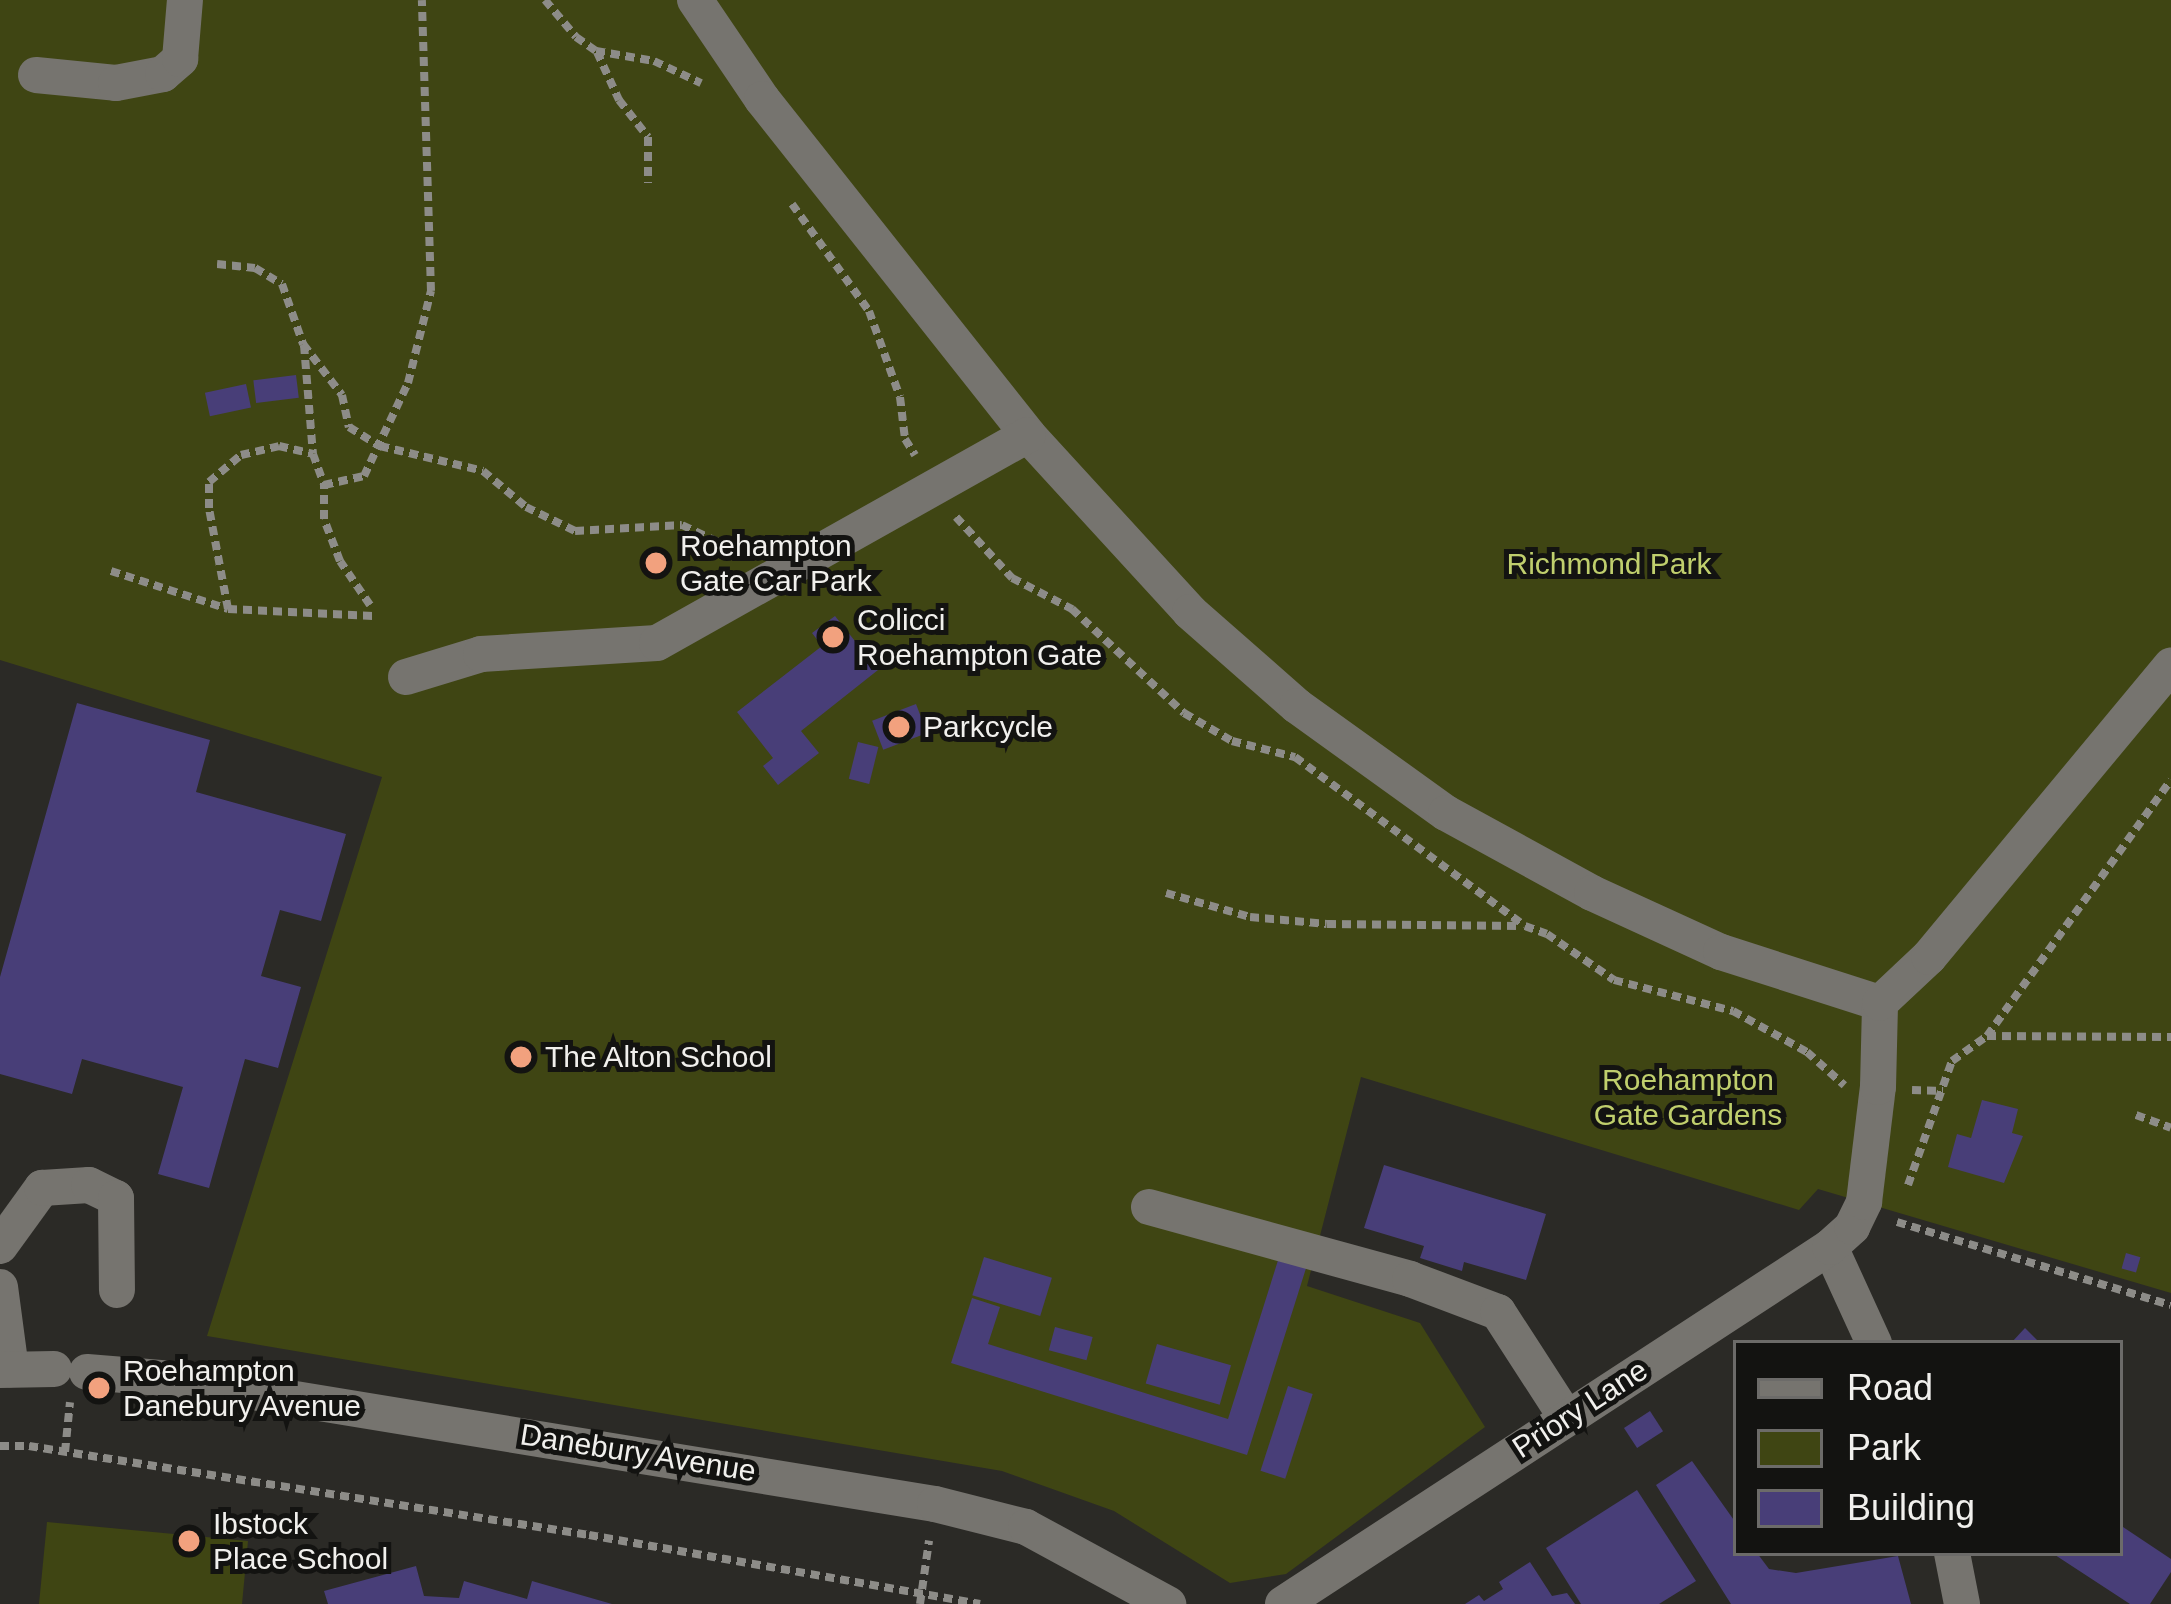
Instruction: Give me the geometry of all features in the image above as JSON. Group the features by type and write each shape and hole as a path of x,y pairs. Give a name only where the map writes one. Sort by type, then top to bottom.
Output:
{"street":[{"path":"36,75 116,83 163,74 180,59 185,0"},
{"path":"695,0 763,99 1028,435 1190,612 1297,706 1446,813 1592,893 1721,952 1880,1003"},
{"path":"406,677 481,654 657,644 1028,435"},
{"path":"1879,1212 1880,1003 1929,957 2171,665"},
{"path":"0,1246 42,1188 89,1184 116,1198 118,1290"},
{"path":"1149,1207 1410,1279 1498,1312 1566,1418"},
{"name":"Priory Lane","path":"1283,1604 1879,1212"},
{"path":"1830,1247 1873,1340"},
{"path":"0,1287 5,1370"},
{"name":"Danebury Avenue","path":"5,1370 70,1381 196,1382 935,1504 1026,1527 1168,1604"},
{"path":"1953,1556 1965,1603"}],"path":[{"path":"324,485 364,476 408,383 431,291 422,0"},
{"path":"596,51 619,100 648,136 648,183"},
{"path":"217,264 255,268 282,284 304,344 313,454 324,485 324,518 340,561 370,604"},
{"path":"304,344 332,377 349,428 380,446 483,471 526,507 575,531 682,525 784,570"},
{"path":"228,610 208,508 209,482 241,455 279,446 313,454"},
{"path":"110,572 228,610 373,616"},
{"path":"1905,1192 1952,1061 1987,1036 2171,780"},
{"path":"1166,893 1250,916 1328,924 1525,926"},
{"path":"1987,1036 2171,1037"},
{"path":"1807,1052 1837,1084"},
{"path":"1916,1090 1943,1091"},
{"path":"2136,1115 2171,1128"},
{"path":"1879,1212 2171,1305"},
{"path":"65,1452 70,1381"},
{"path":"0,1446 65,1452 980,1604"},
{"path":"920,1604 935,1504"}],"green space":[{"name":"Richmond Park","path":"0,0 2171,0 2171,1293 1818,1189 1799,1210 1361,1077 1307,1286 1420,1323 1485,1427 1286,1574 1230,1583 1114,1511 1002,1471 207,1336 382,777 0,660"},
{"path":"47,1522 248,1541 242,1604 39,1604"}],"building":[{"path":"296,375 299,398 256,403 253,380"},
{"path":"246,384 251,407 210,416 205,393"},
{"path":"835,616 878,670 801,731 819,753 778,785 763,766 773,758 737,712 822,646 812,633"},
{"path":"77,703 210,740 196,792 346,834 321,921 280,910 261,976 301,987 278,1068 245,1059 209,1188 158,1174 183,1087 82,1059 72,1094 0,1074 0,977"},
{"name":"Parkcycle","path":"916,704 927,733 883,750 872,721"},
{"path":"858,742 878,747 869,784 849,779"},
{"path":"1982,1100 2018,1109 2012,1133 2023,1136 2004,1183 1948,1167 1957,1134 1971,1138"},
{"path":"1384,1165 1546,1214 1526,1280 1464,1262 1462,1271 1420,1258 1424,1246 1364,1228"},
{"path":"2126,1253 2140,1257 2136,1273 2122,1268"},
{"path":"1280,1254 1308,1262 1247,1455 951,1363 972,1298 1000,1307 988,1344 1228,1419"},
{"path":"984,1257 1052,1278 1040,1316 972,1295"},
{"path":"1055,1327 1093,1337 1086,1360 1049,1350"},
{"path":"2025,1328 2037,1340 2014,1340"},
{"path":"1157,1344 1231,1365 1220,1405 1146,1383"},
{"path":"1288,1386 1313,1394 1285,1479 1260,1471"},
{"path":"1650,1411 1663,1431 1637,1448 1624,1428"},
{"path":"1692,1461 1733,1519 1733,1556 1759,1556 1769,1569 1796,1573 1898,1556 1911,1604 1731,1604 1656,1485"},
{"path":"1637,1490 1696,1581 1659,1604 1581,1604 1546,1548"},
{"path":"2123,1527 2171,1559 2171,1572 2150,1604 2130,1604 2057,1556 2123,1556"},
{"path":"1530,1562 1552,1596 1567,1593 1575,1604 1465,1604 1479,1595 1484,1601 1503,1589 1499,1582"},
{"path":"416,1566 424,1596 459,1598 464,1581 527,1599 532,1581 612,1604 328,1604 324,1591"}],"place":[{"name":"Roehampton Gate Car Park","path":"656,563"},
{"name":"Colicci Roehampton Gate","path":"833,637"},
{"name":"Parkcycle","path":"899,727"},
{"name":"The Alton School","path":"521,1057"},
{"name":"Roehampton Danebury Avenue","path":"99,1388"},
{"name":"Ibstock Place School","path":"189,1541"}],"park label":[{"name":"Roehampton Gate Gardens","path":"1688,1097"}]}
